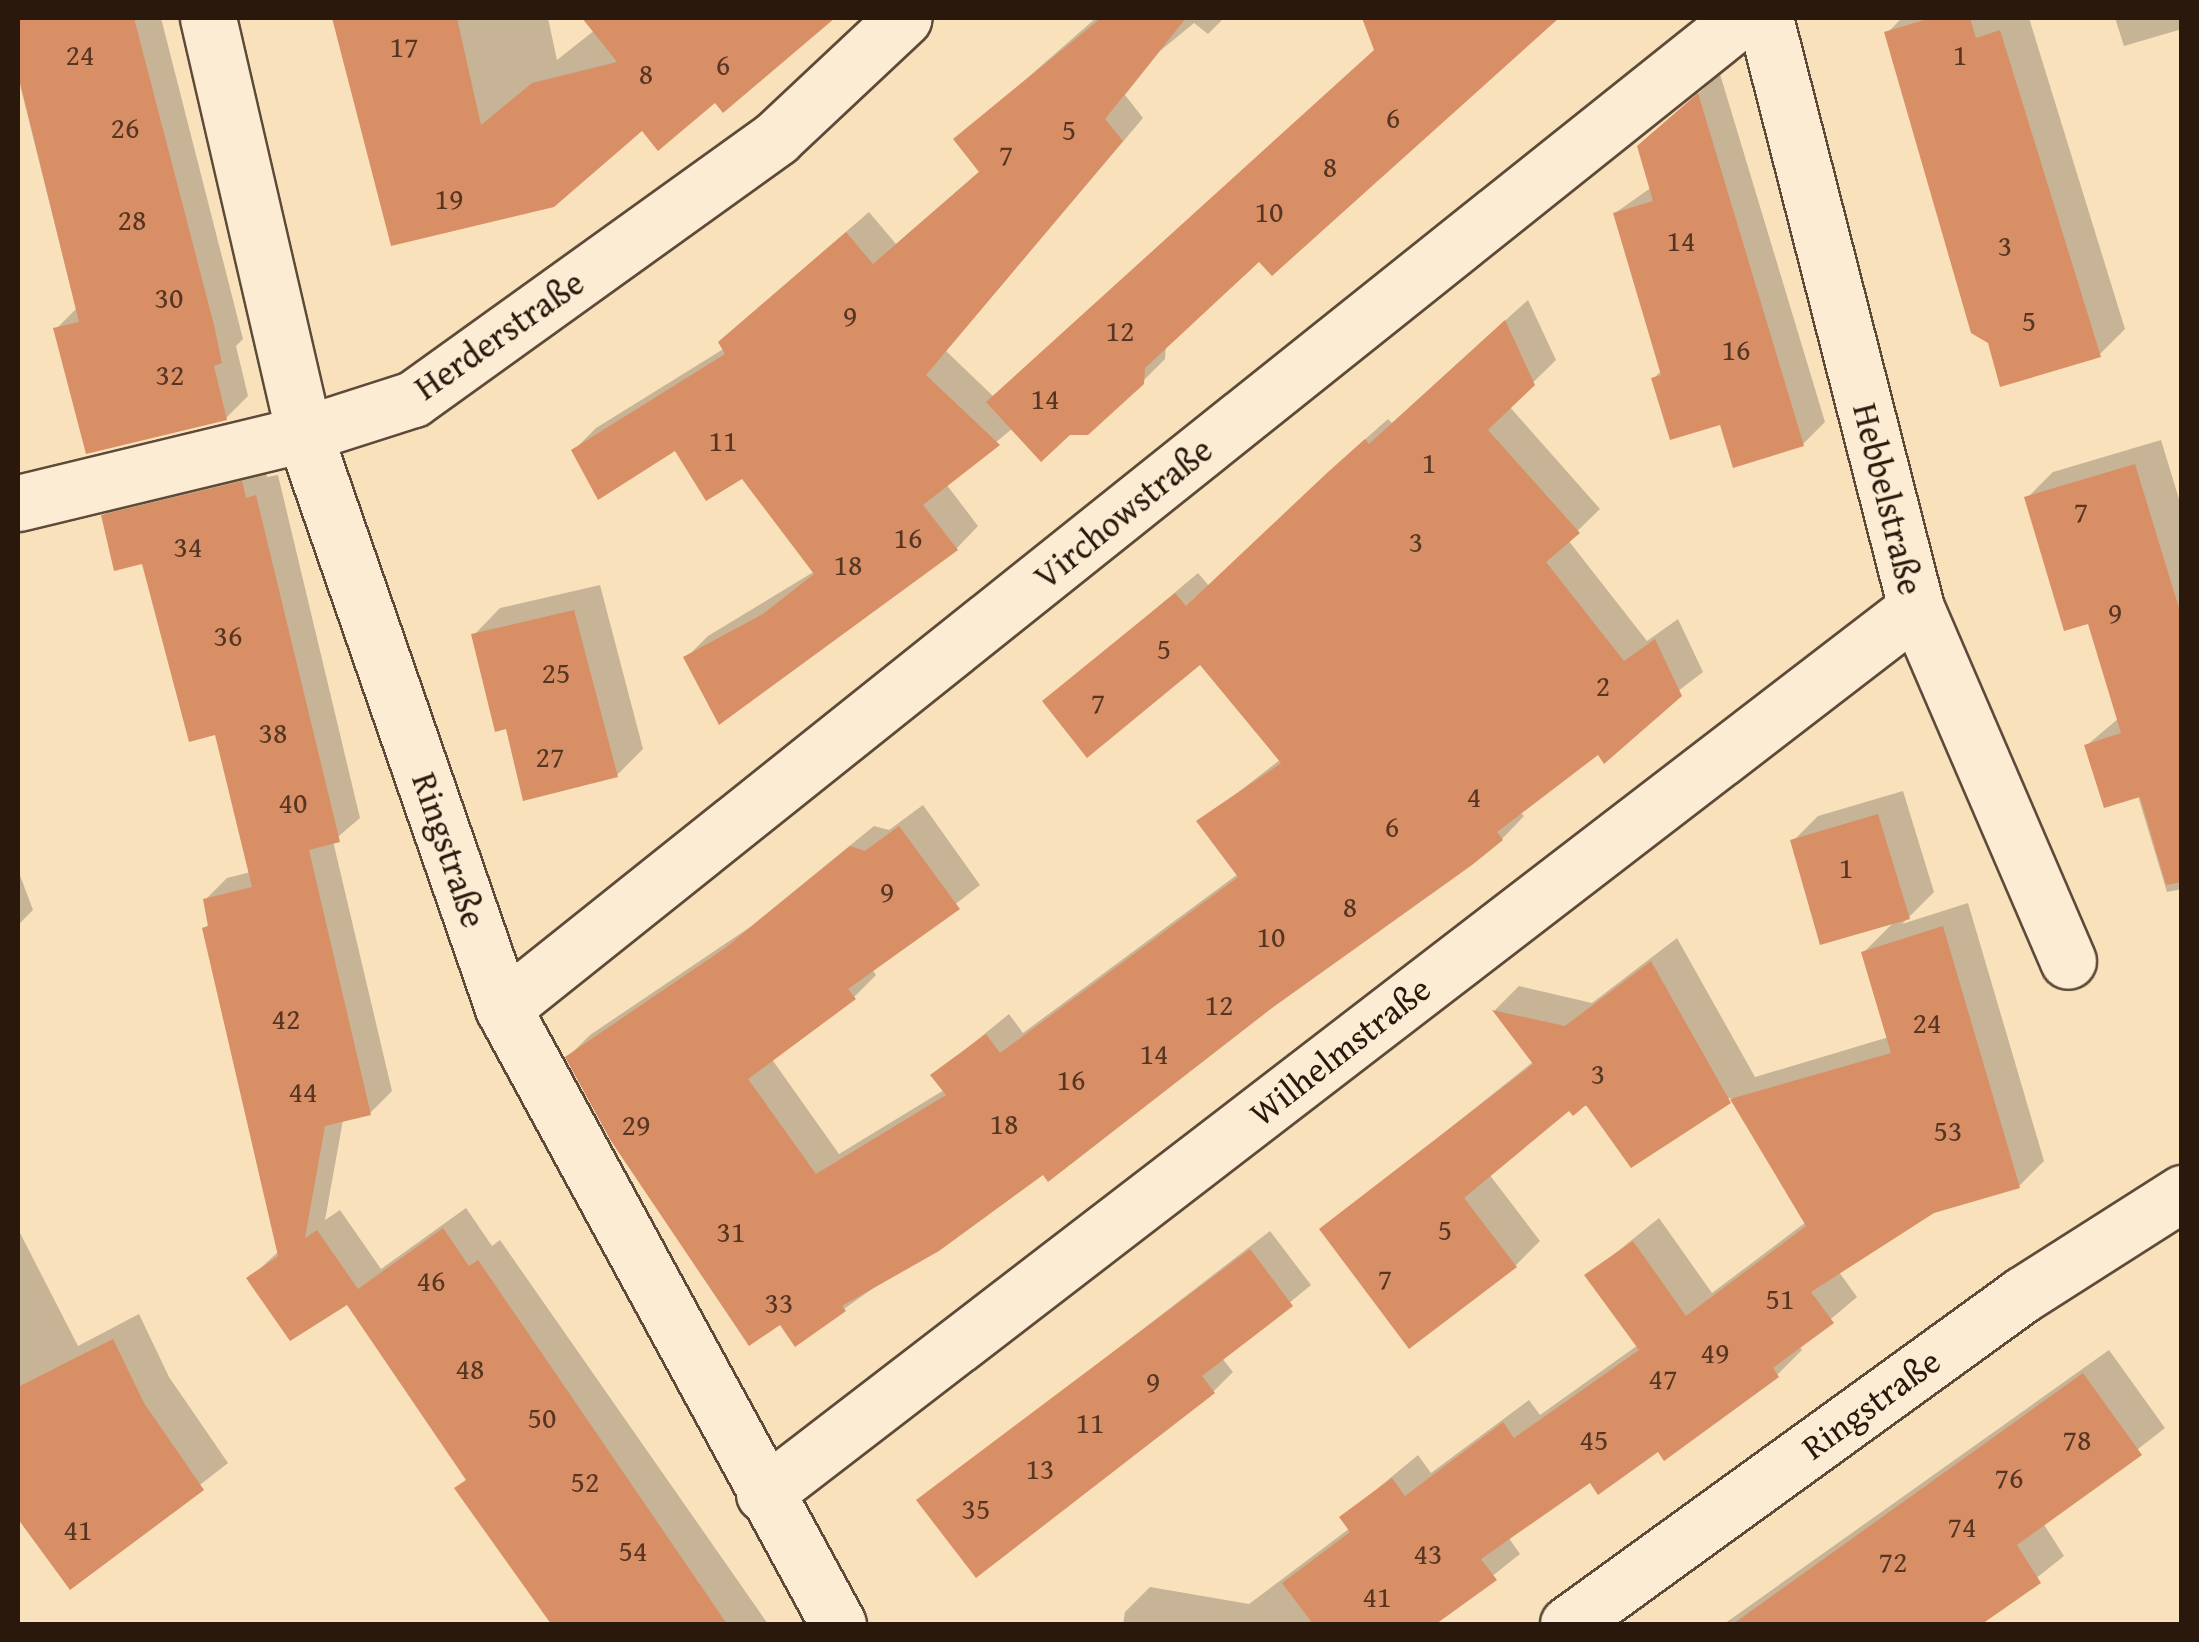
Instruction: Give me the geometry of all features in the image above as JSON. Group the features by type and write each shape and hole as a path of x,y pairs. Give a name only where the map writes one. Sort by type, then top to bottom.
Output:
{"street":[{"name":"Ringstraße","path":"208,18 304,434 503,1008 838,1624"},
{"name":"Herderstraße","path":"18,503 304,434 413,398 776,138 904,18"},
{"name":"Virchowstraße","path":"503,1008 1742,18"},
{"name":"Hebbelstraße","path":"1765,18 1916,608 2068,961"},
{"name":"Wilhelmstraße","path":"764,1494 1916,608"},
{"name":"Ringstraße","path":"1568,1624 2022,1295 2182,1193"}],"building":[{"path":"18,18 134,18 214,325 222,363 214,366 227,420 86,454 53,328 79,322 18,74"},
{"path":"332,18 457,18 481,125 532,83 617,62 582,18 835,18 723,113 715,103 658,151 642,131 554,207 391,246"},
{"path":"1101,18 1186,18 1105,119 1123,141 926,375 1000,445 923,505 958,550 719,725 683,657 763,614 814,574 742,479 706,501 675,451 598,500 571,450 725,354 718,342 846,232 873,264 979,172 953,139"},
{"path":"1362,18 1559,18 1272,276 1259,262 1145,368 1144,384 1088,435 1070,435 1041,462 986,402 1374,50"},
{"path":"1931,18 1970,18 1976,38 2000,30 2101,357 2000,387 1988,343 1971,333 1884,32"},
{"path":"1698,93 1804,446 1733,468 1720,425 1670,440 1651,378 1661,375 1613,213 1653,201 1637,146"},
{"path":"1505,320 1535,385 1488,430 1580,533 1546,562 1624,661 1655,639 1682,696 1604,764 1598,755 1497,832 1503,840 1472,865 1272,1008 1048,1182 1043,1175 939,1251 842,1306 846,1311 795,1347 780,1325 749,1346 611,1141 565,1057 725,948 850,846 865,851 899,826 960,909 848,989 856,999 748,1079 816,1174 946,1095 930,1075 986,1034 1000,1053 1238,877 1196,821 1281,763 1200,665 1087,758 1042,701 1175,593 1186,606 1328,472 1365,439 1369,444"},
{"path":"2135,464 2182,618 2182,882 2166,885 2140,797 2104,808 2084,745 2121,733 2088,624 2064,631 2024,497"},
{"path":"242,481 246,498 256,495 340,842 309,850 371,1115 325,1126 305,1238 317,1230 358,1289 443,1228 469,1266 478,1260 727,1624 551,1624 454,1488 466,1480 347,1305 290,1341 246,1278 278,1256 202,928 208,926 203,899 252,887 215,735 189,742 142,564 114,571 101,515"},
{"path":"574,610 618,777 523,801 506,729 495,732 471,634"},
{"path":"1878,814 1910,919 1820,945 1790,840"},
{"path":"1943,926 2020,1188 1934,1213 1811,1292 1834,1323 1773,1368 1779,1377 1664,1461 1658,1452 1598,1495 1590,1483 1481,1559 1497,1580 1436,1624 1313,1624 1282,1583 1350,1532 1339,1517 1392,1478 1405,1496 1503,1422 1514,1438 1639,1350 1584,1275 1633,1241 1686,1316 1806,1226 1730,1099 1891,1053 1861,952"},
{"path":"1651,961 1731,1103 1631,1168 1586,1105 1573,1116 1569,1111 1464,1198 1517,1267 1409,1349 1319,1229 1533,1064 1492,1010 1565,1026"},
{"path":"1250,1249 1293,1306 1202,1376 1215,1393 976,1578 916,1500"},
{"path":"113,1339 144,1403 204,1490 70,1590 18,1519 18,1387"},
{"path":"2083,1373 2142,1455 2017,1545 2041,1583 1982,1624 1733,1624"}]}
